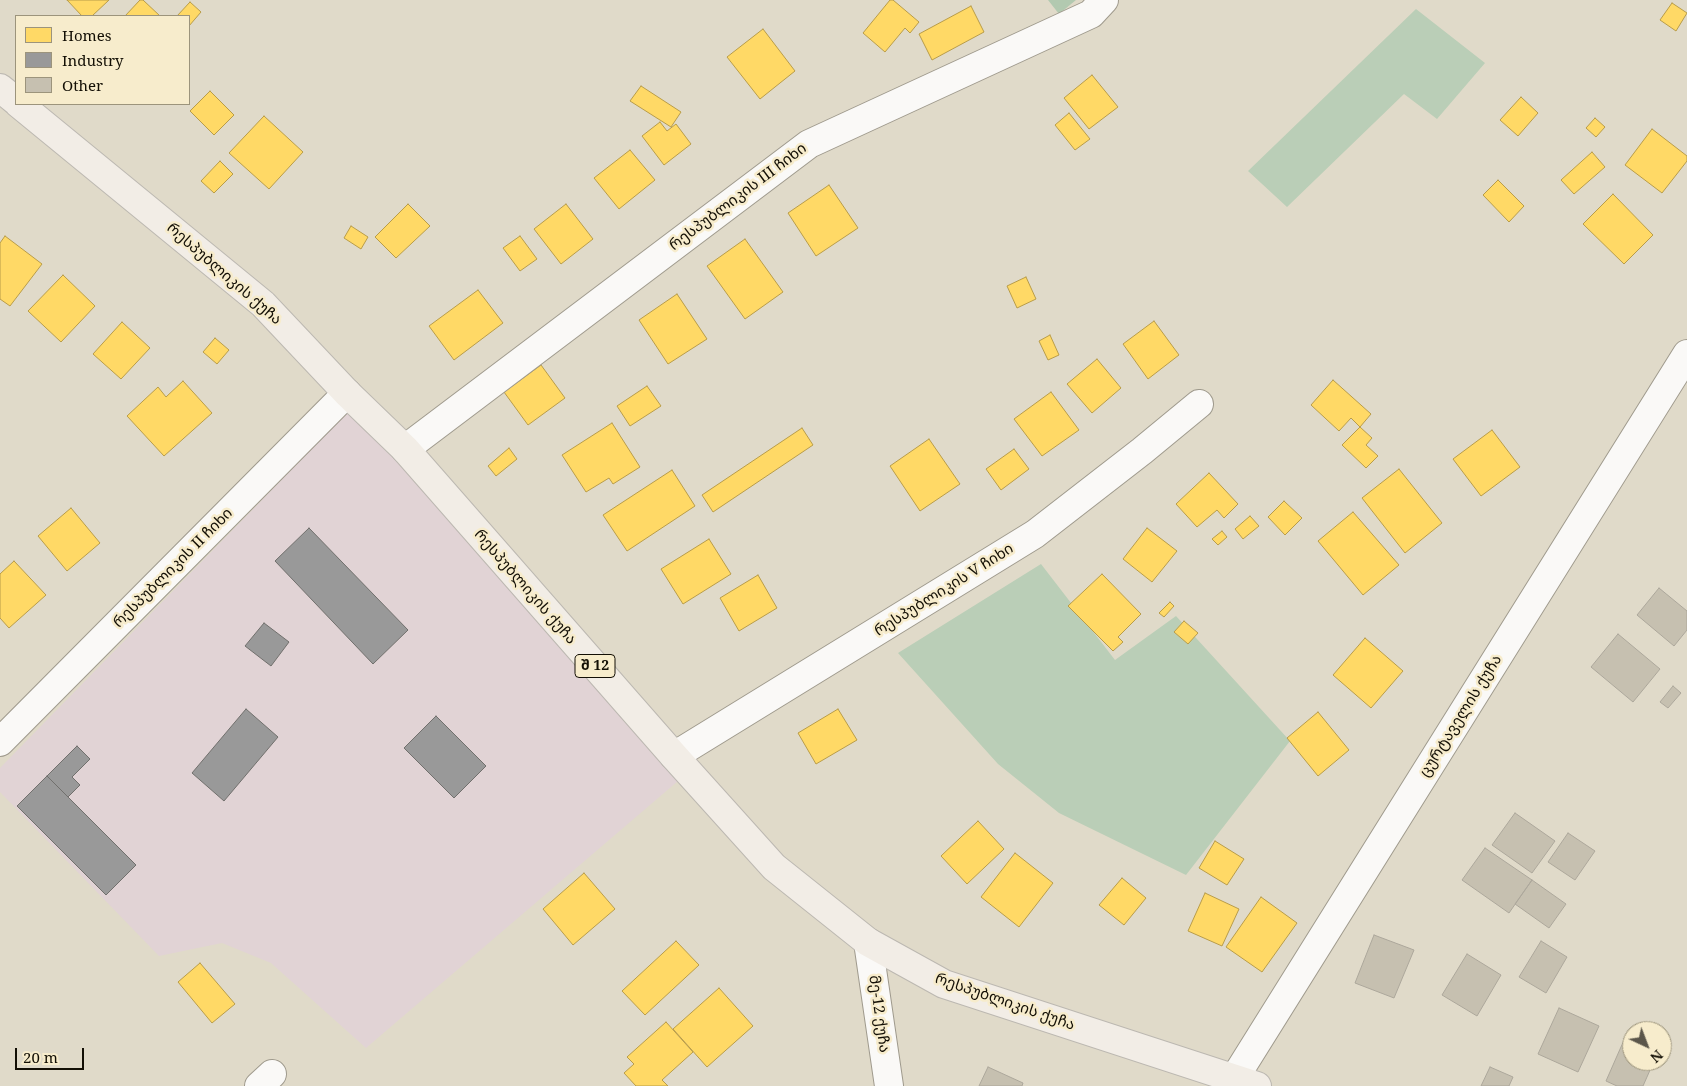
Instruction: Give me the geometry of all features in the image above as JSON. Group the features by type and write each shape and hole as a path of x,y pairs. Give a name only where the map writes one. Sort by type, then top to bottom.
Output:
{"main road":[{"path":"0,88 15,100"},
{"name":"რესპუბლიკის ქუჩა","path":"20,105 263,304 347,393 405,449 674,756 774,867 868,942 944,984 1246,1082"}],"street":[{"name":"რესპუბლიკის III ჩიხი","path":"405,449 809,144 1091,14 1104,0"},
{"name":"ცურტაველის ქუჩა","path":"1246,1082 1687,354"},
{"name":"რესპუბლიკის II ჩიხი","path":"0,742 347,393"},
{"name":"რესპუბლიკის V ჩიხი","path":"674,756 1035,534 1199,404"},
{"name":"მე-12 ქუჩა","path":"868,942 889,1086"}],"shaded area":[{"path":"347,413 401,463 678,781 366,1048 271,963 222,943 159,956 0,792 0,768"}],"green space":[{"path":"1048,0 1076,0 1059,14"},
{"path":"1416,9 1485,63 1437,119 1404,94 1287,207 1248,171"},
{"path":"1041,564 1115,660 1176,616 1290,741 1186,875 1059,813 998,764 898,653"}],"building: Homes":[{"path":"67,0 109,0 93,15 81,15"},
{"path":"140,0 143,0 159,15 126,15"},
{"path":"890,0 893,0 919,22 910,33 905,28 885,52 863,33"},
{"path":"190,2 201,12 190,25 190,15 178,15"},
{"path":"1672,3 1687,13 1676,31 1660,20"},
{"path":"971,6 984,32 932,60 919,34"},
{"path":"763,29 795,71 760,99 727,57"},
{"path":"1092,75 1118,107 1089,129 1064,98"},
{"path":"641,86 681,112 671,127 630,101"},
{"path":"210,91 234,115 214,135 190,111"},
{"path":"1521,97 1538,113 1518,136 1500,120"},
{"path":"1069,113 1090,139 1075,150 1055,125"},
{"path":"264,116 303,152 269,189 229,153"},
{"path":"1595,118 1605,127 1596,137 1586,128"},
{"path":"660,122 667,131 676,124 691,144 664,165 642,136"},
{"path":"1652,129 1687,156 1687,161 1662,193 1625,165"},
{"path":"630,150 655,180 619,209 594,178"},
{"path":"1592,152 1605,167 1574,194 1561,180"},
{"path":"220,161 233,174 214,193 201,181"},
{"path":"1498,180 1524,206 1509,222 1483,195"},
{"path":"829,185 858,228 816,256 788,213"},
{"path":"1613,194 1653,235 1624,264 1583,224"},
{"path":"408,204 430,226 396,258 375,237"},
{"path":"566,204 593,239 561,264 534,229"},
{"path":"351,226 368,237 361,249 344,238"},
{"path":"5,236 42,264 10,306 0,299 0,243"},
{"path":"520,236 537,259 520,271 503,248"},
{"path":"745,239 783,292 745,319 707,266"},
{"path":"63,275 95,306 61,342 28,311"},
{"path":"1026,277 1036,299 1017,308 1007,286"},
{"path":"478,290 503,323 454,360 429,326"},
{"path":"677,294 707,339 668,364 639,320"},
{"path":"1154,321 1179,355 1148,379 1123,344"},
{"path":"122,322 150,348 121,379 93,354"},
{"path":"1050,335 1059,355 1048,360 1039,341"},
{"path":"215,338 229,350 217,364 203,352"},
{"path":"1097,359 1121,388 1092,413 1067,384"},
{"path":"541,365 565,398 528,425 504,392"},
{"path":"1333,380 1371,414 1360,427 1351,418 1339,431 1311,405"},
{"path":"183,381 212,413 164,456 127,416 158,387 166,397"},
{"path":"647,386 661,406 630,426 617,406"},
{"path":"1051,392 1079,430 1042,456 1014,419"},
{"path":"612,423 640,467 613,484 609,478 586,492 562,455"},
{"path":"1360,427 1372,438 1366,445 1378,456 1366,468 1342,445"},
{"path":"802,428 813,445 713,512 702,495"},
{"path":"1492,430 1520,467 1481,496 1453,459"},
{"path":"929,439 960,484 920,511 890,466"},
{"path":"509,448 517,459 496,476 488,466"},
{"path":"1014,449 1029,469 1001,490 986,469"},
{"path":"1399,469 1442,523 1405,553 1362,498"},
{"path":"672,470 695,506 627,551 603,515"},
{"path":"1209,473 1238,504 1224,518 1217,510 1197,527 1176,504"},
{"path":"1284,501 1302,518 1285,535 1268,517"},
{"path":"71,508 100,543 67,571 38,536"},
{"path":"1353,512 1399,565 1363,595 1318,541"},
{"path":"1250,516 1259,526 1243,539 1235,529"},
{"path":"1147,528 1177,551 1152,582 1123,559"},
{"path":"1222,531 1227,537 1218,545 1212,539"},
{"path":"709,539 731,574 683,604 661,569"},
{"path":"14,561 46,595 9,628 0,618 0,574"},
{"path":"1102,574 1141,614 1118,637 1123,642 1113,651 1068,606"},
{"path":"758,575 777,608 739,631 720,598"},
{"path":"1170,602 1174,606 1164,617 1159,613"},
{"path":"1184,621 1198,633 1188,644 1174,632"},
{"path":"1365,638 1403,671 1371,708 1333,675"},
{"path":"838,709 857,740 816,764 798,733"},
{"path":"1318,712 1349,750 1318,776 1287,738"},
{"path":"978,821 1004,849 967,884 941,856"},
{"path":"1215,841 1244,859 1227,885 1199,868"},
{"path":"1015,853 1053,883 1019,927 981,897"},
{"path":"584,873 615,909 573,945 543,909"},
{"path":"1122,878 1146,898 1124,925 1099,905"},
{"path":"1205,893 1239,909 1222,946 1188,931"},
{"path":"1261,897 1297,923 1262,972 1226,947"},
{"path":"676,941 699,965 645,1015 622,991"},
{"path":"200,963 235,1004 212,1023 178,982"},
{"path":"719,988 753,1026 707,1067 673,1029"},
{"path":"666,1022 693,1052 662,1080 668,1086 636,1086 624,1073 634,1064 627,1057"}],"building: Industry":[{"path":"309,528 408,630 373,664 275,561"},
{"path":"264,623 289,642 271,666 245,646"},
{"path":"246,709 278,737 224,801 192,773"},
{"path":"436,716 486,766 454,798 404,748"},
{"path":"77,746 90,759 72,777 80,785 68,797 47,776"},
{"path":"47,776 136,865 106,895 17,806"}],"building: Other":[{"path":"1659,588 1687,611 1687,630 1674,646 1637,615"},
{"path":"1618,634 1660,669 1633,702 1591,667"},
{"path":"1673,686 1681,693 1668,708 1660,702"},
{"path":"1515,813 1555,841 1532,873 1492,845"},
{"path":"1568,833 1595,851 1575,880 1548,862"},
{"path":"1485,848 1532,880 1509,913 1462,880"},
{"path":"1532,880 1566,904 1549,928 1515,904"},
{"path":"1374,935 1414,950 1394,998 1355,983"},
{"path":"1541,941 1567,957 1546,993 1519,977"},
{"path":"1467,954 1501,975 1477,1016 1442,995"},
{"path":"1559,1008 1599,1026 1578,1072 1538,1054"},
{"path":"1622,1045 1622,1071 1650,1071 1643,1086 1617,1086 1606,1081"},
{"path":"988,1067 1023,1083 1022,1086 979,1086"},
{"path":"1490,1067 1513,1077 1509,1086 1481,1086"}]}
